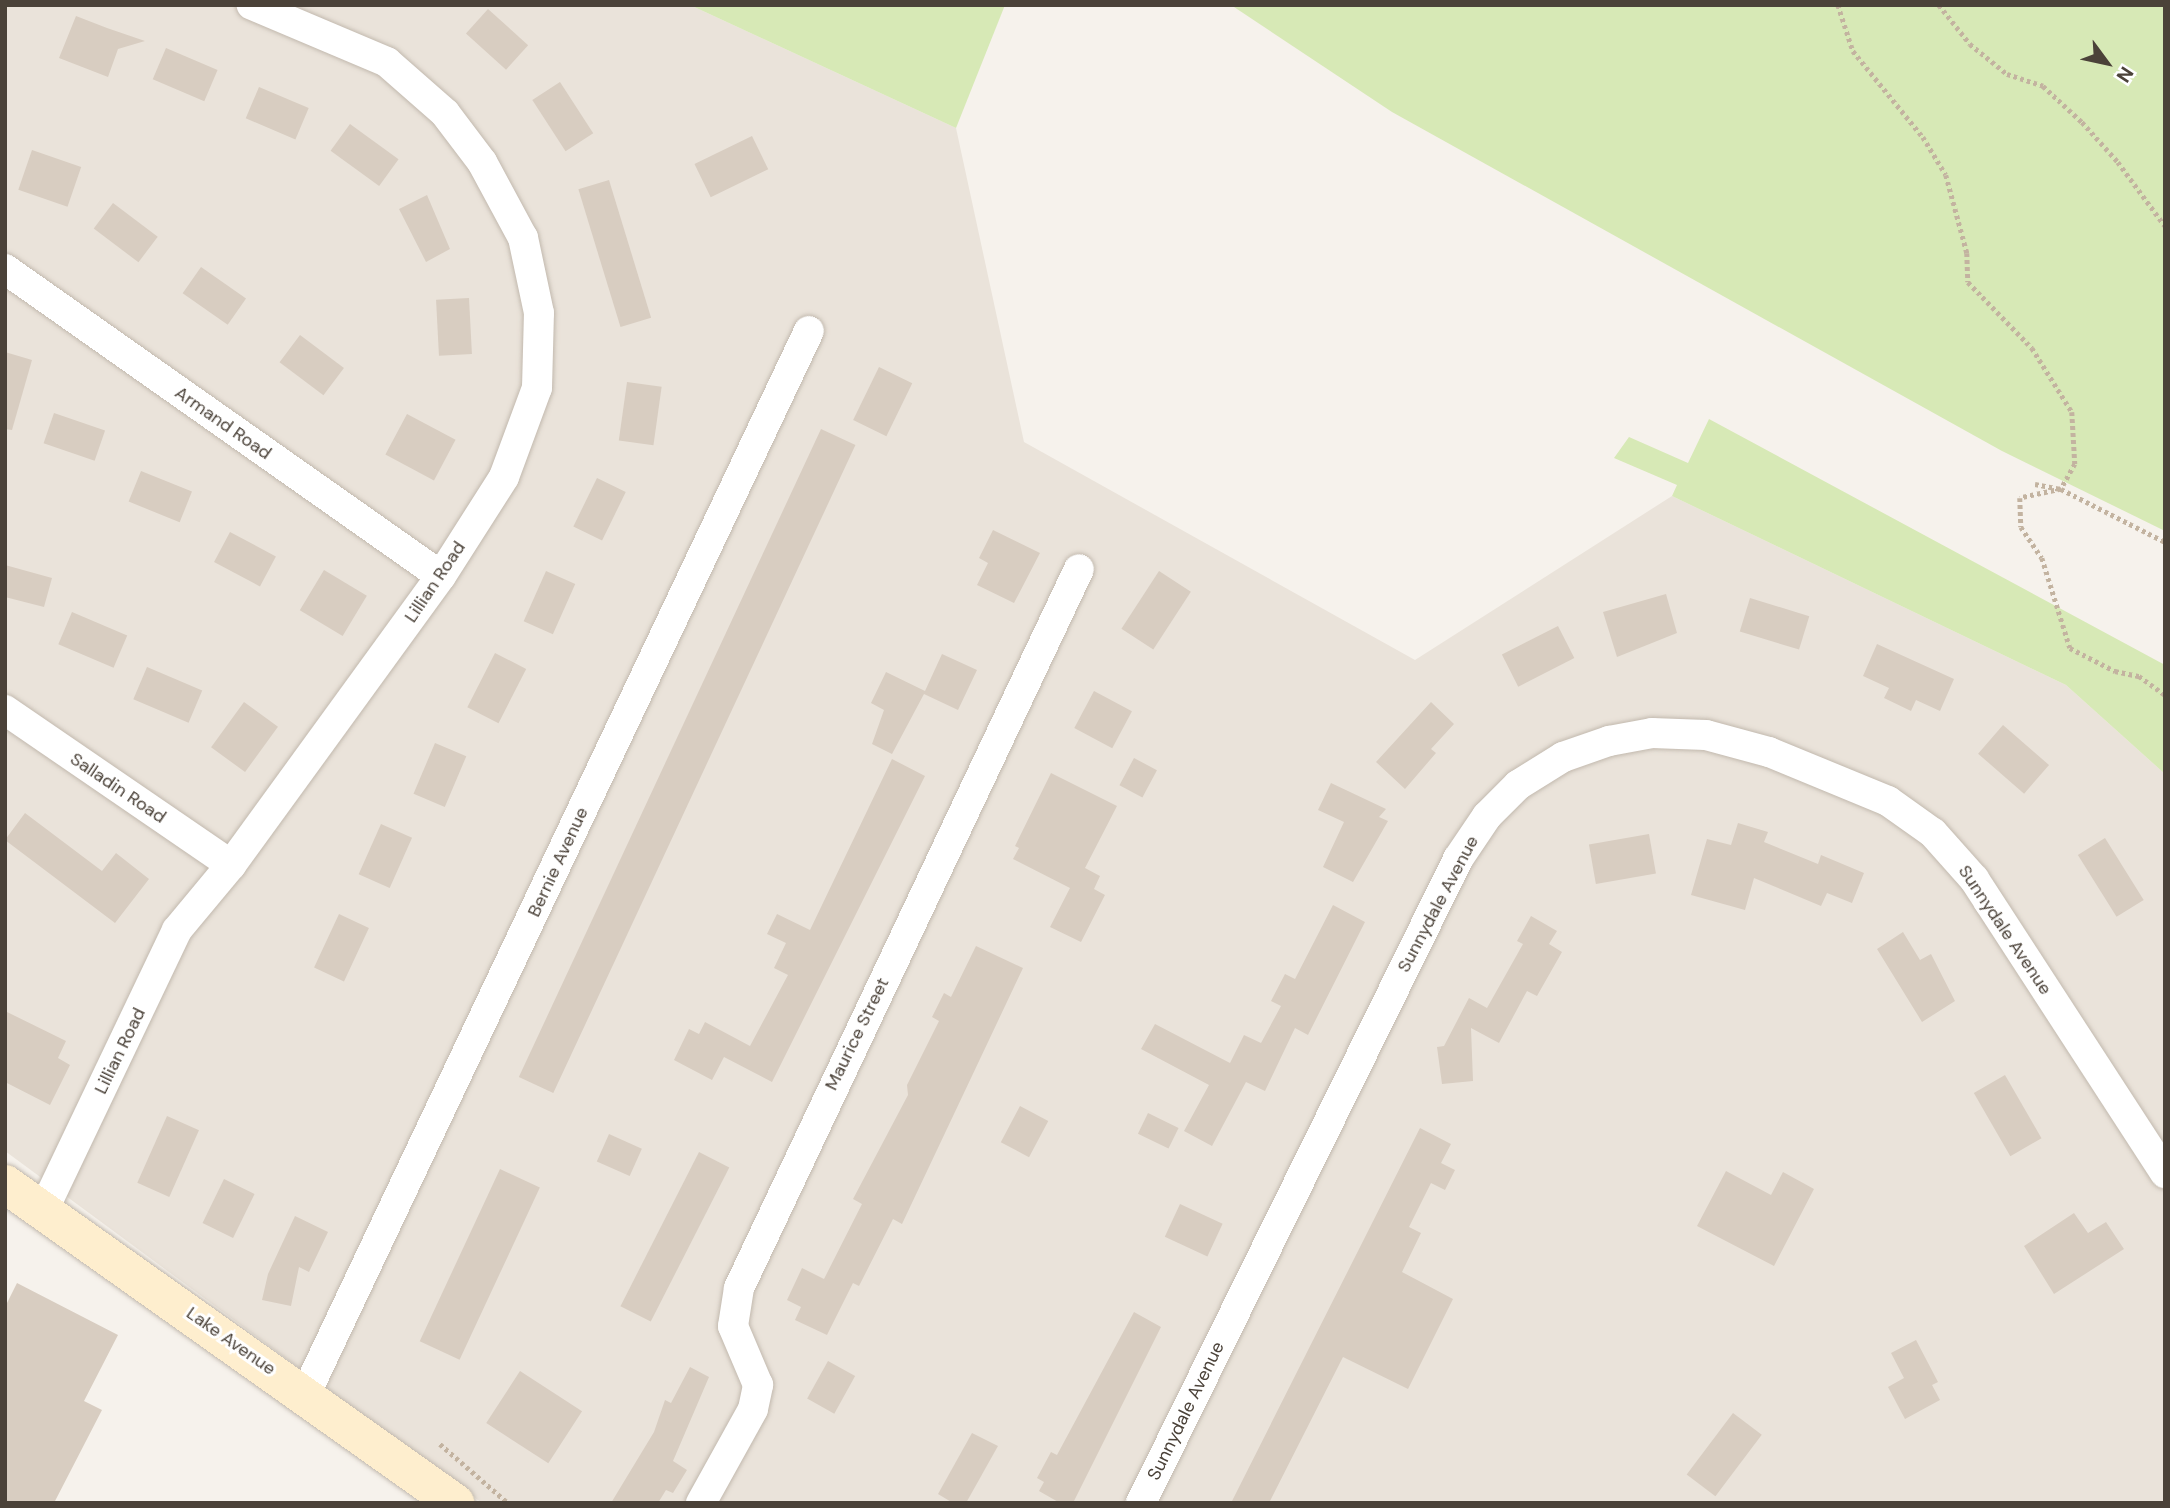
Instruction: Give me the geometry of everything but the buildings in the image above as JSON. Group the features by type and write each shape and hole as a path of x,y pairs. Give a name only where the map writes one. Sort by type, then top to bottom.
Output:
{"main road":[{"name":"Lake Avenue","path":"5,1184 306,1393 455,1503"}],"street":[{"name":"Lillian Road","path":"43,1211 177,930 231,865 441,576 504,477 537,388 539,313 523,238 482,162 445,113 387,62 252,5"},
{"name":"Armand Road","path":"5,269 441,576"},
{"name":"Bernie Avenue","path":"306,1393 809,331"},
{"name":"Maurice Street","path":"701,1503 753,1409 758,1385 733,1326 739,1288 1079,569"},
{"name":"Salladin Road","path":"5,710 231,865"},
{"name":"Sunnydale Avenue","path":"1141,1503 1458,859 1487,817 1518,785 1563,757 1609,741 1652,733 1706,735 1769,751 1888,801 1933,833 1974,879 2165,1173"}],"path":[{"path":"1838,5 1853,51 1923,137 1946,175 1967,253 1968,282 2032,348 2072,412 2075,464 2061,489 2020,498 2021,527 2042,558 2070,648 2115,671 2139,676 2165,695"},
{"path":"1939,5 1970,44 2007,74 2043,86 2082,122 2118,162 2165,226"},
{"path":"2035,484 2061,489 2165,542"}],"shaded area":[{"path":"5,5 690,5 956,128 1024,442 1415,660 1672,496 2066,685 2165,774 2165,1503 482,1503 5,1151"}],"green space":[{"path":"690,5 1005,5 956,128"},
{"path":"1231,5 2165,5 2165,531 2002,451 1392,112"},
{"path":"1709,419 2165,665 2165,774 2066,685 1672,496 1677,485 1614,458 1629,437 1688,463"}]}
